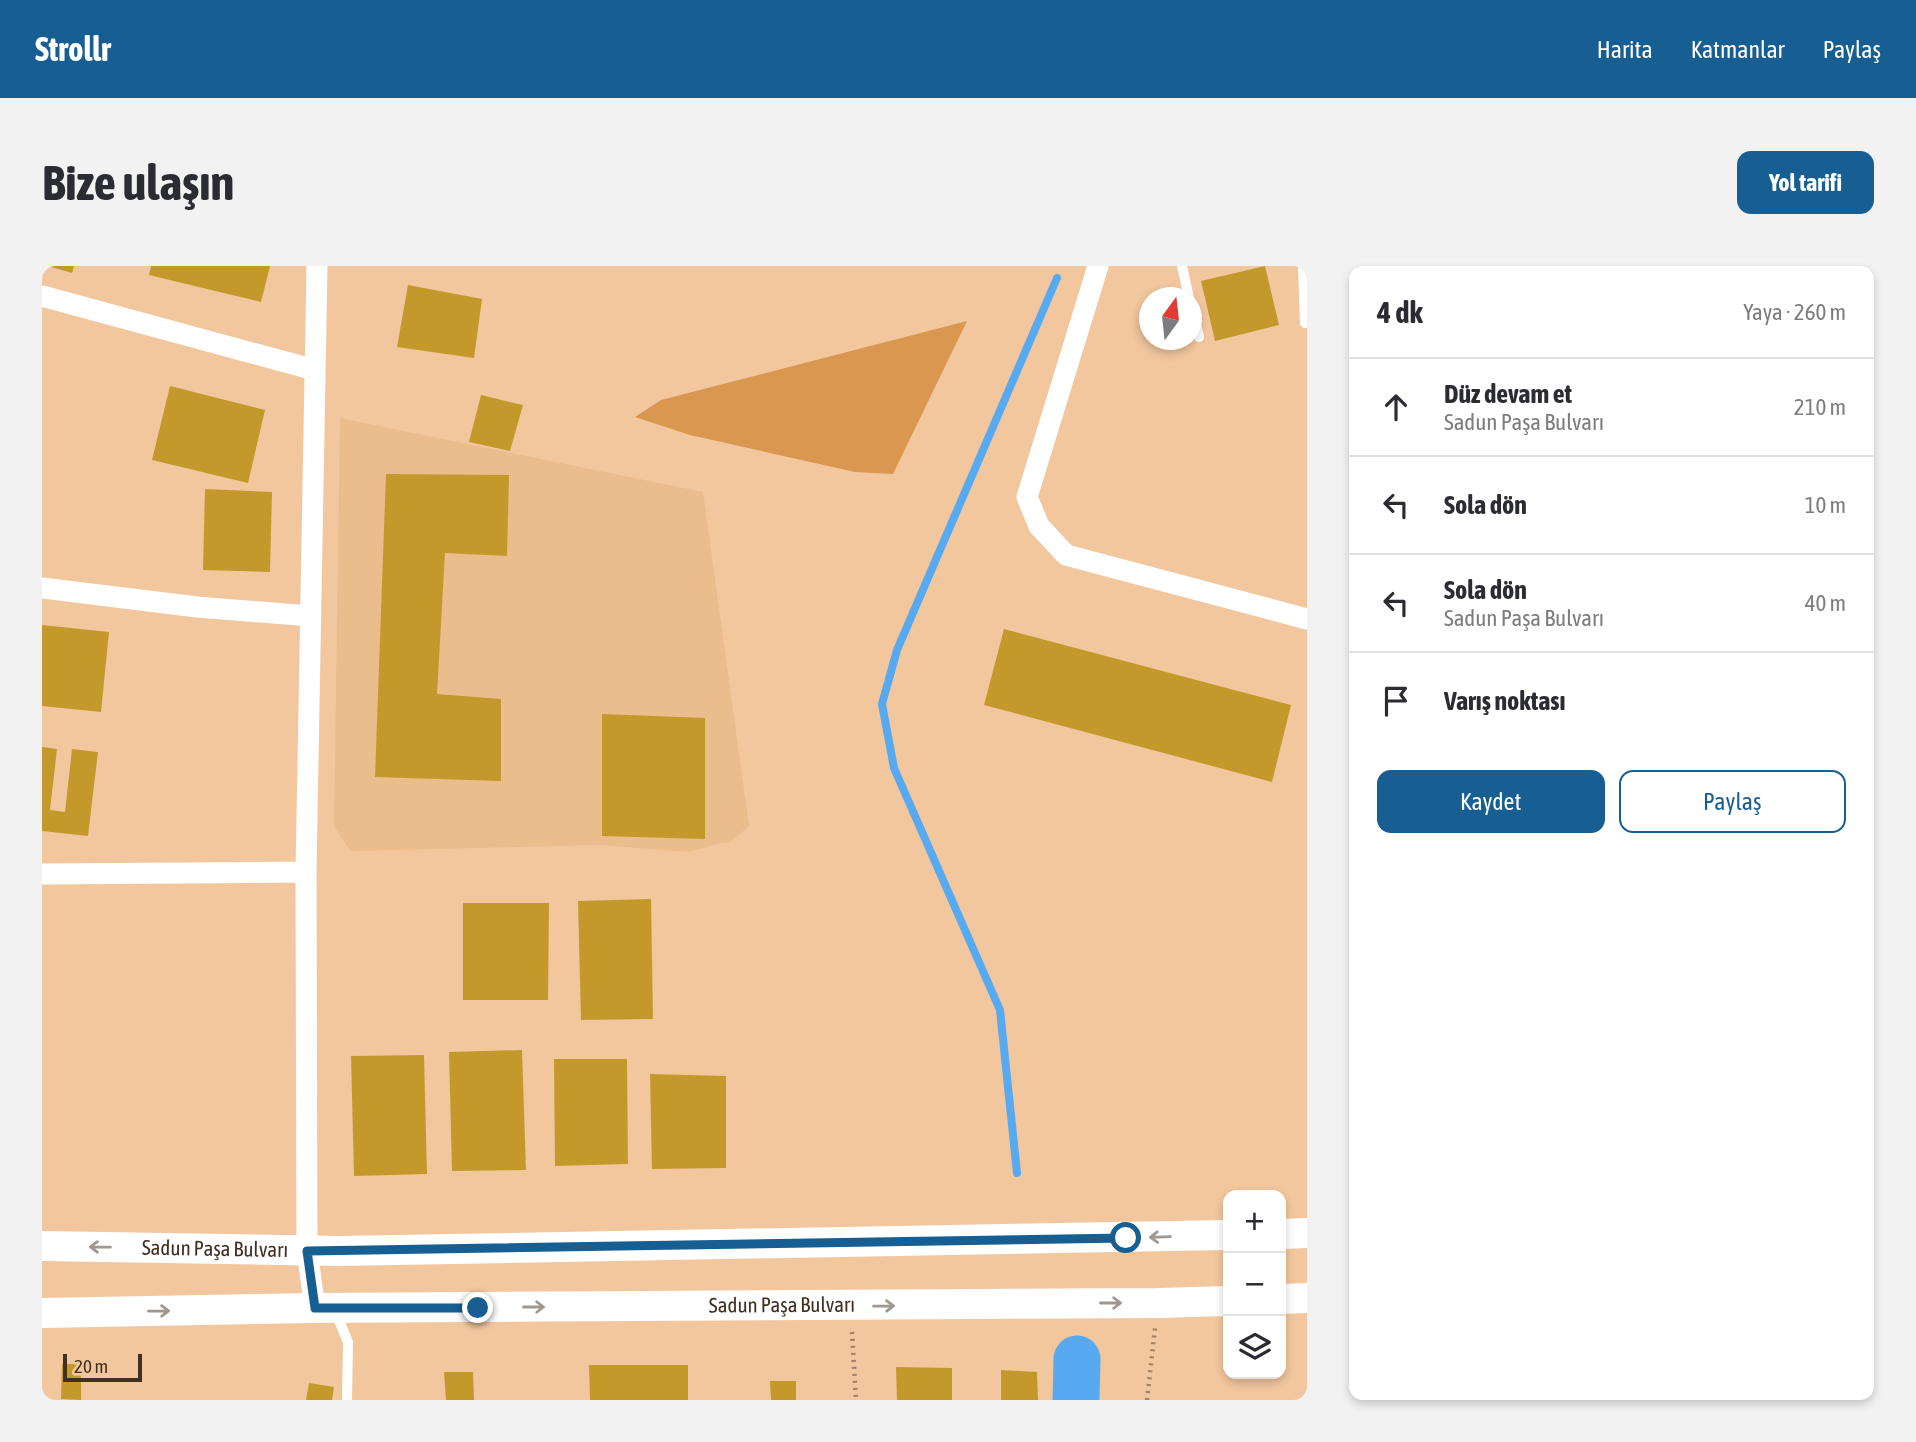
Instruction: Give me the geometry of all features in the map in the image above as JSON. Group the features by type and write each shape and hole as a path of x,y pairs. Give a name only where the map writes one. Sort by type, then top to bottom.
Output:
{"main road":[{"path":"1286,1234 1307,1233"},
{"name":"Sadun Paşa Bulvarı","path":"42,1246 307,1251 1223,1235"},
{"path":"1286,1299 1307,1298"},
{"name":"Sadun Paşa Bulvarı","path":"42,1313 315,1308 1223,1301"}],"street":[{"path":"315,1308 307,1251 306,872 317,266"},
{"path":"1098,266 1027,497 1039,526 1066,555 1307,619"},
{"path":"42,296 315,370"},
{"path":"42,587 197,607 311,616"},
{"path":"42,874 306,872"}],"lane":[{"path":"1182,266 1187,287"},
{"path":"1303,266 1305,323"},
{"path":"315,1308 337,1317 348,1342 347,1400"}],"path":[{"path":"1147,1400 1158,1303"},
{"path":"851,1306 856,1400"}],"shaded area":[{"path":"967,321 893,474 855,472 690,435 635,417 661,400"},
{"path":"340,418 703,492 749,826 729,843 688,852 601,845 350,851 334,826"}],"building":[{"path":"48,266 74,266 72,273"},
{"path":"151,266 270,266 261,302 149,275"},
{"path":"1265,266 1279,325 1215,341 1201,281"},
{"path":"408,285 482,299 474,358 397,347"},
{"path":"170,386 265,410 248,483 152,460"},
{"path":"481,395 523,405 510,451 469,442"},
{"path":"386,474 509,475 507,556 445,553 437,694 501,699 501,781 375,777"},
{"path":"205,489 272,492 270,572 203,570"},
{"path":"42,625 109,632 101,712 42,706"},
{"path":"1004,629 1291,705 1272,782 984,705"},
{"path":"602,714 705,718 705,839 602,836"},
{"path":"42,747 57,749 50,810 65,812 72,749 98,752 88,836 42,831"},
{"path":"651,899 653,1019 581,1020 578,901"},
{"path":"463,903 549,903 548,1000 463,1000"},
{"path":"522,1050 526,1170 452,1171 449,1052"},
{"path":"424,1055 427,1174 354,1176 351,1056"},
{"path":"554,1059 627,1059 628,1164 555,1166"},
{"path":"650,1074 726,1076 726,1168 652,1169"},
{"path":"62,1364 81,1364 81,1400 61,1399"},
{"path":"589,1365 688,1365 688,1400 590,1400"},
{"path":"896,1367 952,1368 952,1400 897,1400"},
{"path":"1001,1370 1037,1372 1038,1400 1001,1400"},
{"path":"444,1372 473,1372 474,1400 446,1400"},
{"path":"770,1381 796,1381 796,1400 771,1400"},
{"path":"309,1383 334,1387 332,1400 306,1400"}],"waterway":[{"path":"1017,1173 1000,1010 894,768 882,704 897,650 1057,278"},
{"path":"1076,1400 1077,1359"}],"route":[{"path":"478,1308 315,1308 307,1251 1126,1238"}]}
